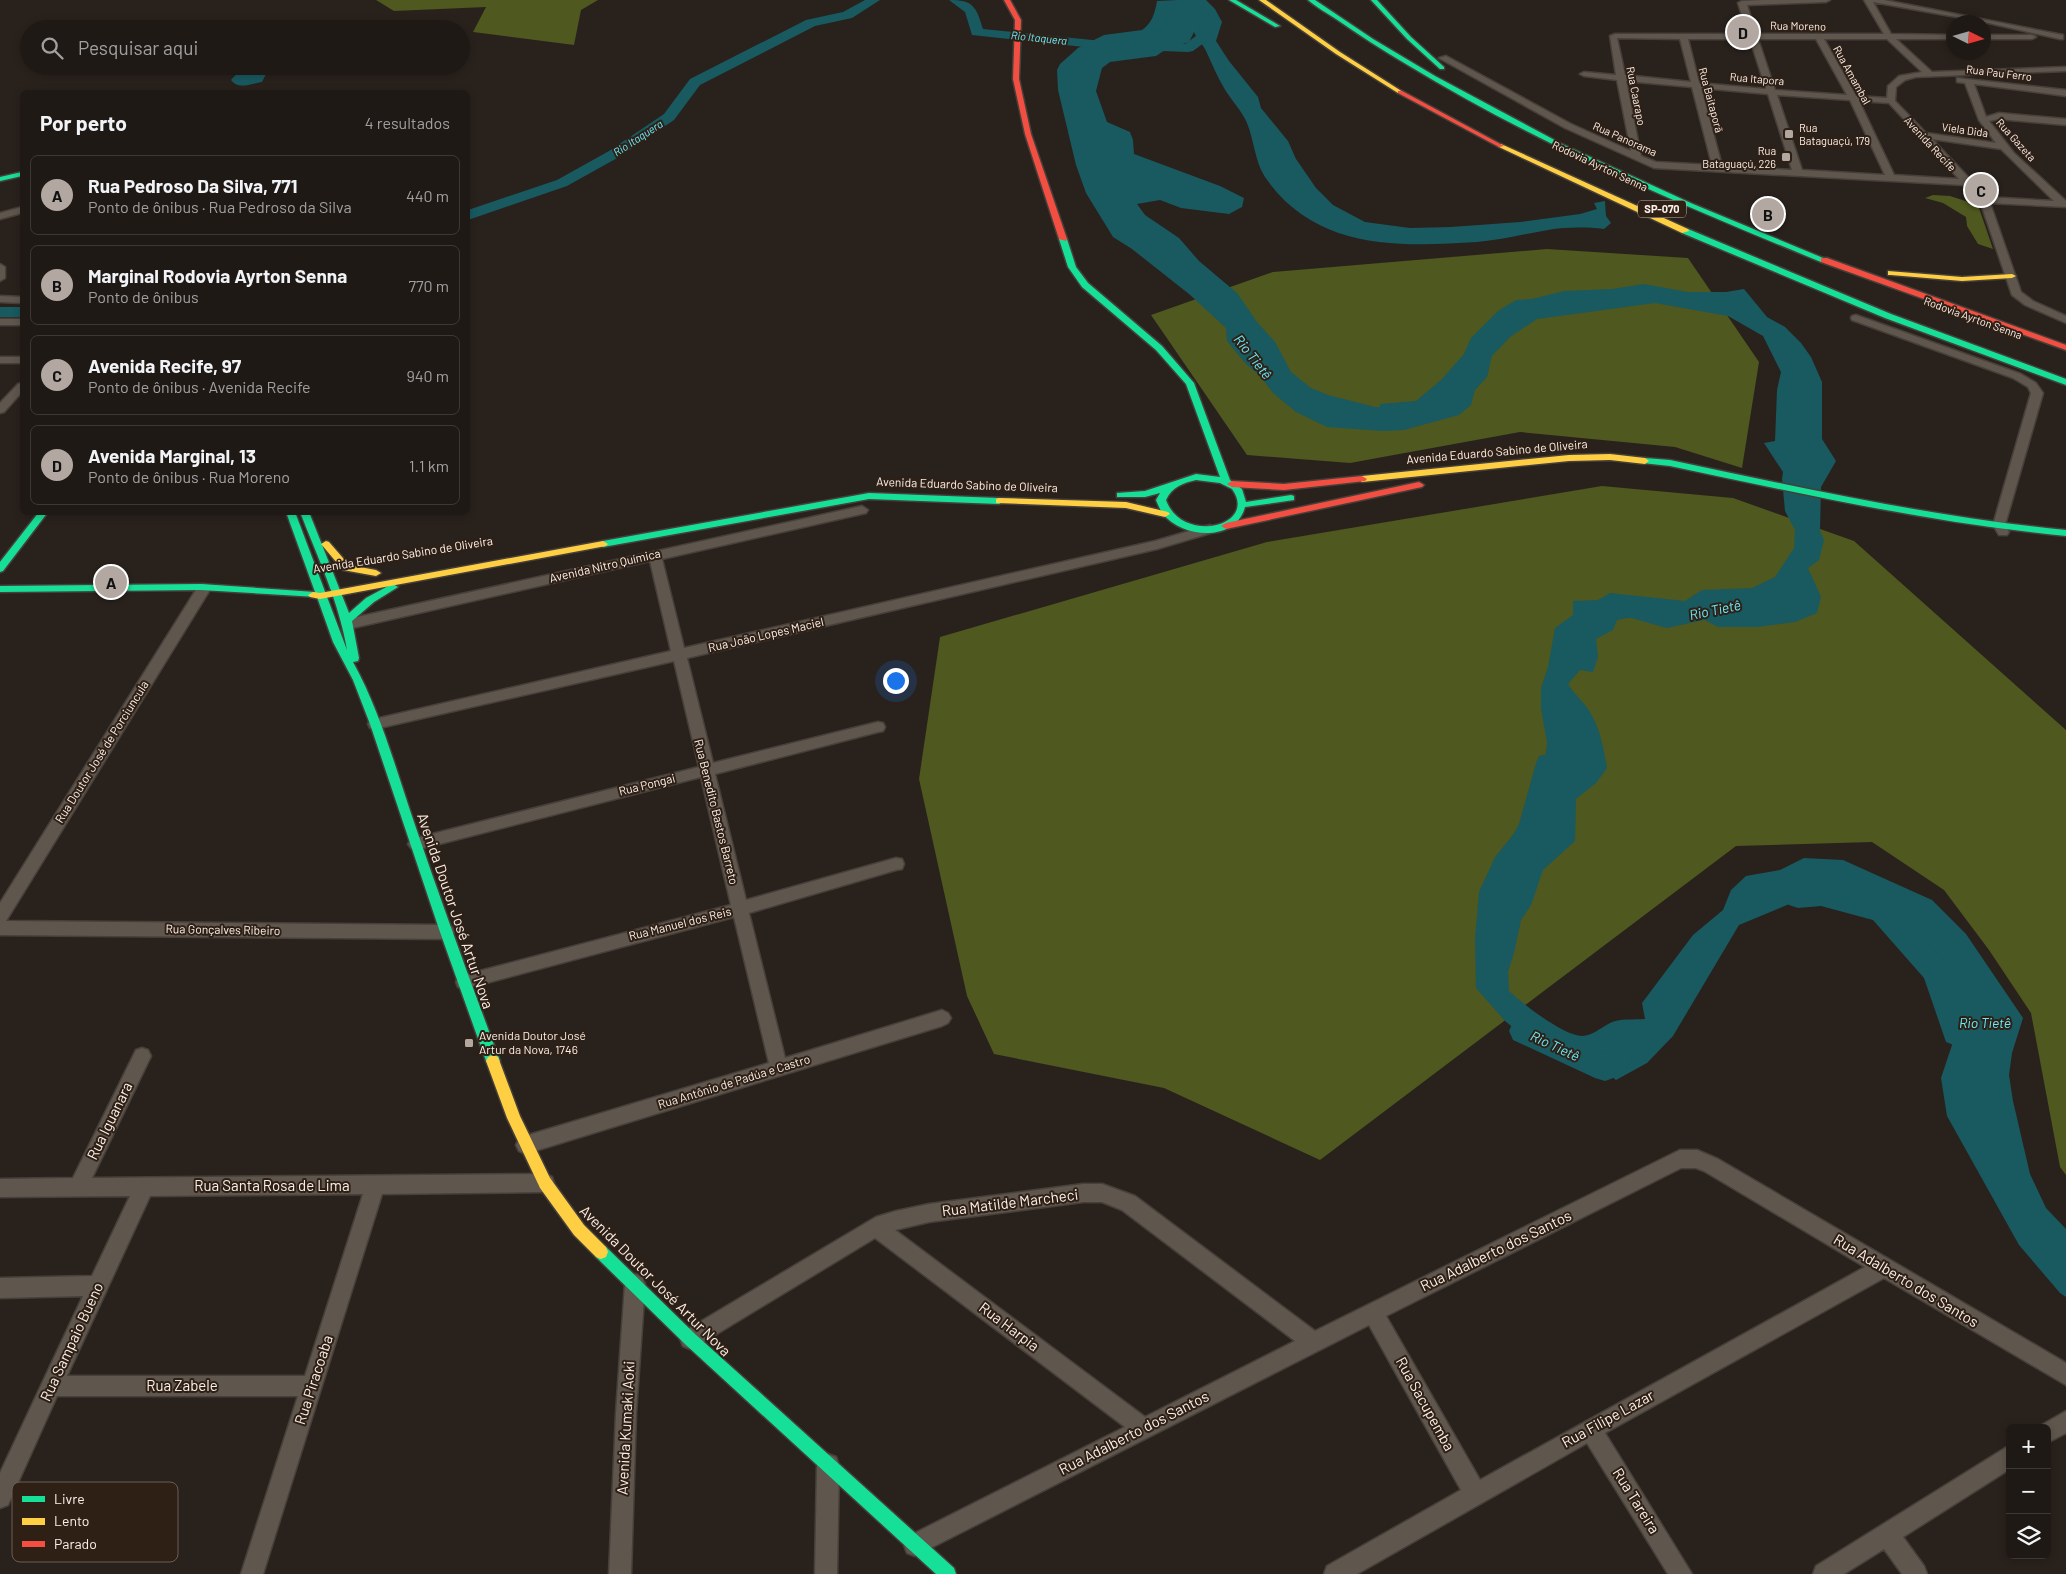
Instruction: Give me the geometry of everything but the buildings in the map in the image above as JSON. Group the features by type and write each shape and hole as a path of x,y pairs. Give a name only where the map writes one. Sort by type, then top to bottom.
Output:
{"main road":[{"path":"1008,0 1018,20 1016,79 1028,134 1072,267 1085,285 1159,348 1190,383 1218,461 1242,505 1240,513 1235,520 1226,526"},
{"path":"1232,0 1347,66 1386,84 1531,160 1694,236 1932,334 2066,382"},
{"path":"1262,0 1302,29 1386,84"},
{"path":"1280,0 1308,18"},
{"name":"Rodovia Ayrton Senna","path":"1311,0 1347,27 1430,77 1517,125 1650,188 1765,237 1872,279 2066,348"},
{"path":"1374,0 1409,38 1443,63"},
{"path":"1389,35 1443,63 1544,122 1656,176"},
{"name":"Rodovia Ayrton Senna","path":"1525,144 1627,193 1811,271"},
{"path":"0,179 20,174"},
{"path":"1872,265 1956,296"},
{"path":"1891,273 1962,278 2012,276"},
{"path":"2040,321 2066,327"},
{"name":"Avenida Eduardo Sabino de Oliveira","path":"1229,482 1284,487 1569,458 1610,457 1670,463 1842,503 1888,518 1938,526 2066,533"},
{"path":"1209,478 1218,461"},
{"name":"Avenida Eduardo Sabino de Oliveira","path":"1419,485 1575,467 1613,467 1650,469 1776,488"},
{"path":"1229,482 1209,478 1184,479 1167,488 1161,500 1167,516 1188,527 1210,529 1419,485"},
{"path":"1242,505 1343,491 1419,485"},
{"name":"Avenida Eduardo Sabino de Oliveira","path":"404,568 505,553 864,489 915,487 1132,495 1167,488"},
{"name":"Avenida Eduardo Sabino de Oliveira","path":"286,591 320,596 869,496 1126,505 1167,516"},
{"path":"0,569 42,515"},
{"name":"Avenida Doutor José Artur Nova","path":"291,515 338,642 358,680 375,724 446,932 525,1145 545,1183 580,1230 690,1339 948,1574"},
{"name":"Avenida Eduardo Sabino de Oliveira","path":"286,591 315,582 381,572 346,568 338,561 305,515"},
{"name":"Avenida Doutor José Artur Nova","path":"305,515 332,579 347,622 358,680"},
{"path":"347,622 370,600 390,588 416,578"},
{"path":"0,589 204,588 286,591"}],"street":[{"path":"1798,174 1740,1 1826,0"},
{"path":"1868,0 1889,37 1929,74"},
{"path":"1872,0 1953,15"},
{"path":"1991,22 2063,38"},
{"path":"1991,25 2001,32 1999,37"},
{"name":"Rua Moreno","path":"1613,38 1619,36 1946,37"},
{"name":"Rua Baitaporã","path":"1683,36 1718,169"},
{"path":"1991,37 2063,38"},
{"name":"Rua Caarapo","path":"1613,38 1637,158"},
{"name":"Rua Amambal","path":"1818,38 1853,98 1891,178"},
{"name":"Rua Panorama","path":"1443,63 1654,165 1967,182"},
{"path":"1891,101 1892,86 1902,78 1929,74 2066,69"},
{"name":"Rua Itapora","path":"1584,74 1770,92 1891,101"},
{"name":"Rua Pau Ferro","path":"1929,74 2066,93"},
{"name":"Rua Gazeta","path":"1969,81 1983,120 2004,147 2064,204"},
{"name":"Avenida Recife","path":"1891,101 1984,200 2012,276 2016,293 2029,303 2066,320"},
{"path":"1983,120 2000,116 2064,123"},
{"name":"Viela Dida","path":"1922,135 2004,147"},
{"path":"1610,145 1635,145"},
{"path":"1984,200 2064,204"},
{"path":"0,216 20,211"},
{"path":"0,267 0,278"},
{"path":"0,299 20,300"},
{"path":"1856,318 2018,376 2032,385 2037,393 2004,529"},
{"path":"0,322 20,322"},
{"path":"0,360 20,360"},
{"path":"0,410 20,388"},
{"name":"Avenida Nitro Química","path":"347,622 862,510"},
{"path":"1157,545 1169,531 1167,516"},
{"name":"Rua João Lopes Maciel","path":"375,724 1157,545 1210,529"},
{"name":"Rua Benedito Bastos Barreto","path":"655,555 705,771 778,1069"},
{"name":"Rua Doutor José de Porciuncula","path":"0,917 204,588"},
{"name":"Rua Pongai","path":"416,844 878,727"},
{"name":"Rua Manuel dos Reis","path":"464,982 740,909 896,864"},
{"name":"Rua Gonçalves Ribeiro","path":"0,928 446,932"},
{"name":"Rua Antônio de Padúa e Castro","path":"525,1145 942,1018"},
{"name":"Rua Iguanara","path":"78,1187 142,1056"},
{"name":"Rua Adalberto dos Santos","path":"915,1545 1373,1312 1671,1163 1689,1157 1711,1165 2066,1375"},
{"name":"Rua Santa Rosa de Lima","path":"0,1188 545,1183"},
{"name":"Rua Piracoaba","path":"252,1574 375,1186"},
{"name":"Rua Sampaio Bueno","path":"0,1497 144,1187"},
{"name":"Rua Matilde Marcheci","path":"690,1339 876,1227 896,1220 938,1212 1083,1193 1110,1195 1128,1203 1314,1343"},
{"name":"Rua Harpia","path":"876,1227 1143,1428"},
{"name":"Rua Filipe Lazar","path":"1335,1574 1591,1429 1883,1268"},
{"name":"Avenida Kumaki Aoki","path":"620,1574 626,1413 635,1283"},
{"path":"0,1288 98,1286"},
{"name":"Rua Sacupemba","path":"1373,1312 1476,1495"},
{"name":"Rua Zabele","path":"52,1386 312,1386"},
{"path":"2051,1430 2066,1421"},
{"name":"Rua Tareira","path":"1591,1429 1681,1574"},
{"path":"1824,1574 2006,1459"},
{"path":"826,1574 828,1464"},
{"path":"1887,1534 1916,1574"}],"green space":[{"path":"376,0 598,0 581,10 574,45 473,32 486,7 394,11"},
{"path":"1933,195 1950,196 1978,205 1993,249 1978,244 1967,226 1966,217 1943,203 1925,198"},
{"path":"1547,249 1688,258 1759,362 1742,468 1675,447 1520,432 1350,463 1247,455 1151,315 1273,272"},
{"path":"1602,486 1733,498 1854,541 2066,730 2066,1175 2060,1167 2031,1013 1989,950 1944,890 1872,842 1736,846 1320,1160 1164,1088 994,1054 967,996 919,779 940,637 1267,542"}],"water":[{"name":"Rio Tietê","path":"1206,0 1215,9 1222,22 1216,41 1229,61 1258,97 1261,108 1288,141 1296,159 1316,188 1333,205 1365,222 1410,228 1520,222 1580,214 1597,209 1594,203 1605,201 1606,216 1611,223 1604,229 1562,228 1486,241 1448,244 1389,243 1360,239 1333,231 1308,219 1285,201 1265,177 1259,165 1245,119 1224,88 1205,49 1194,32 1189,42 1165,50 1156,56 1110,62 1102,68 1096,91 1107,122 1130,132 1133,140 1134,154 1220,186 1244,198 1242,207 1229,214 1181,208 1160,200 1137,204 1145,215 1179,238 1199,261 1237,293 1257,322 1275,342 1291,372 1311,388 1328,395 1375,407 1380,407 1380,404 1416,401 1441,380 1464,354 1471,338 1498,311 1516,300 1532,299 1564,291 1612,289 1644,284 1688,292 1726,292 1744,289 1767,317 1785,327 1801,343 1811,357 1822,382 1822,439 1836,461 1821,487 1820,531 1824,540 1819,560 1808,568 1821,597 1817,613 1795,622 1757,627 1718,627 1695,615 1651,620 1633,617 1617,620 1613,630 1596,639 1598,657 1593,672 1580,670 1568,684 1588,709 1595,723 1607,768 1596,783 1576,799 1575,841 1543,870 1531,905 1521,920 1508,972 1509,991 1544,1018 1574,1035 1589,1035 1618,1020 1645,1019 1642,1003 1693,935 1723,910 1731,890 1746,876 1780,870 1804,858 1843,860 1932,900 1966,934 2023,1018 2012,1053 2009,1075 2013,1101 2030,1174 2046,1208 2066,1229 2066,1297 2060,1293 2019,1245 1947,1116 1941,1078 1953,1042 1946,1001 1937,975 1915,936 1891,914 1864,901 1831,898 1797,901 1739,925 1673,1036 1647,1063 1616,1080 1597,1065 1555,1046 1533,1044 1505,1021 1476,988 1475,939 1479,892 1495,857 1520,826 1543,806 1538,791 1544,771 1547,742 1541,709 1541,688 1548,667 1555,628 1573,615 1573,601 1598,600 1610,593 1685,601 1702,590 1752,588 1775,577 1794,548 1795,530 1785,511 1783,472 1764,443 1775,441 1777,390 1781,372 1763,336 1728,316 1655,303 1537,319 1510,337 1492,356 1487,377 1475,390 1471,405 1459,415 1404,430 1383,431 1327,427 1296,412 1273,393 1261,377 1245,363 1227,341 1226,328 1189,294 1132,249 1113,237 1086,193 1076,165 1058,90 1057,70 1060,64 1078,48 1104,35 1142,30 1152,17 1157,1"},
{"path":"237,75 266,75 262,82 249,85 241,86 231,80"}],"waterway":[{"name":"Rio Itaquera","path":"470,214 562,183 614,154 669,117 695,82 811,23 847,15 874,0"},
{"name":"Rio Itaquera","path":"955,0 971,10 977,32 1112,46"},
{"name":"Rio Tietê","path":"1140,47 1188,48 1207,34 1202,14 1187,0"},
{"name":"Rio Itaquera","path":"0,312 20,312"},
{"name":"Rio Tietê","path":"1632,611 1667,620 1705,613"},
{"name":"Rio Tietê","path":"1522,843 1532,825 1548,763"},
{"name":"Rio Tietê","path":"1798,897 1821,895 1882,911 1936,972 1956,1033"},
{"name":"Rio Tietê","path":"1523,1031 1605,1068 1617,1060"}],"traffic: fast":[{"path":"1232,0 1277,26"},
{"path":"1311,0 1432,78 1495,113 1625,176 1824,260"},
{"path":"1374,0 1409,38 1442,68"},
{"path":"0,179 20,174"},
{"path":"1685,231 1888,316 2066,382"},
{"path":"1063,239 1072,267 1085,285 1159,348 1190,383 1226,480"},
{"path":"1645,461 1670,463 1917,514 1966,522 2066,533"},
{"path":"1196,477 1222,480 1235,487 1240,497 1241,508 1232,523 1216,529 1198,529 1181,524 1174,520 1167,512 1161,500 1170,486 1179,481 1196,477"},
{"path":"1120,495 1145,494 1167,488"},
{"path":"603,544 869,496 999,501"},
{"path":"1242,505 1291,498"},
{"path":"0,569 42,515"},
{"path":"291,515 338,642 358,680 375,724 446,932 493,1061"},
{"path":"305,515 332,579 348,624 354,658"},
{"path":"0,589 201,587 313,595"},
{"path":"347,620 370,600 393,587"},
{"path":"601,1252 690,1339 948,1574"}],"traffic: slow":[{"path":"1262,0 1338,53 1400,92"},
{"path":"1501,146 1685,231"},
{"path":"1891,273 1962,279 2012,276"},
{"path":"1362,479 1569,458 1610,457 1645,461"},
{"path":"999,501 1126,505 1165,514"},
{"path":"326,544 346,568 376,573"},
{"path":"313,595 320,596 603,544"},
{"path":"493,1061 514,1118 545,1183 579,1230 601,1252"}],"traffic: jam":[{"path":"1007,0 1018,20 1016,79 1028,134 1063,239"},
{"path":"1400,92 1501,146"},
{"path":"1824,260 2066,348"},
{"path":"1232,484 1284,487 1362,479"},
{"path":"1226,526 1419,485"}],"place":[{"name":"Avenida Marginal, 13","path":"1743,32"},
{"name":"Rua Bataguaçú, 179","path":"1789,134"},
{"name":"Rua Bataguaçú, 226","path":"1786,157"},
{"name":"Avenida Recife, 97","path":"1981,190"},
{"name":"Marginal Rodovia Ayrton Senna","path":"1768,214"},
{"name":"Rua Pedroso Da Silva, 771","path":"111,582"},
{"name":"Avenida Doutor José Artur da Nova, 1746","path":"469,1043"}]}
